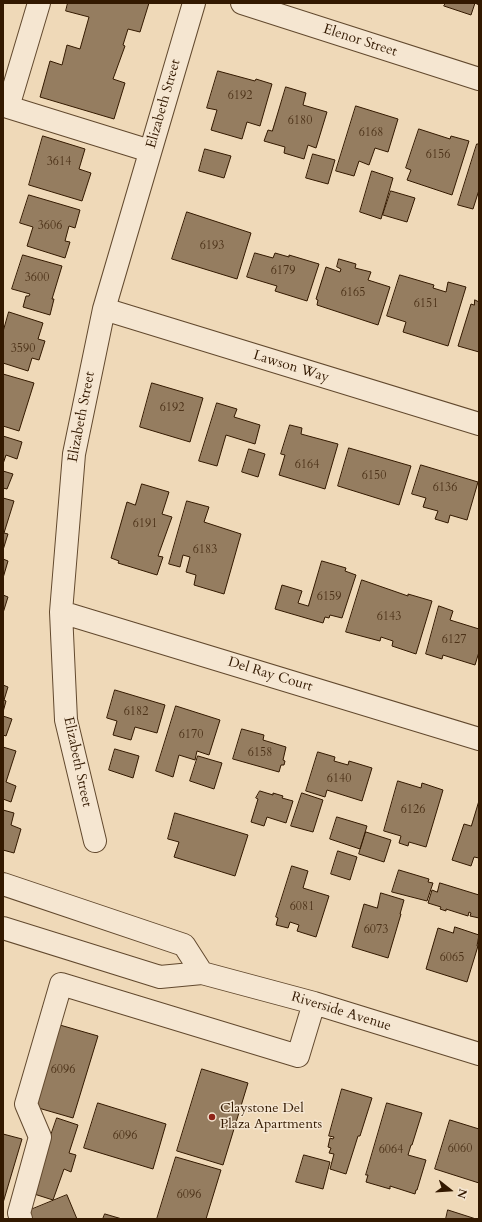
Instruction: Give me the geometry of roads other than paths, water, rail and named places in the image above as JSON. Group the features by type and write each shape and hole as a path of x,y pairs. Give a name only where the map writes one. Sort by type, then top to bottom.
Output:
{"street":[{"path":"39,3 8,108 150,151"},
{"name":"Elizabeth Street","path":"95,841 66,720 62,612 74,454 104,310 194,3"},
{"name":"Elenor Street","path":"242,3 479,79"},
{"name":"Lawson Way","path":"104,310 479,424"},
{"name":"Del Ray Court","path":"62,612 479,739"},
{"path":"3,884 184,946 202,972"},
{"name":"Riverside Avenue","path":"3,928 160,977 202,972 314,1003 479,1054"},
{"path":"21,1219 18,1213 40,1138 26,1104 62,984 298,1056 314,1003"}],"place":[{"name":"Claystone Del Plaza Apartments","path":"212,1117"}]}
